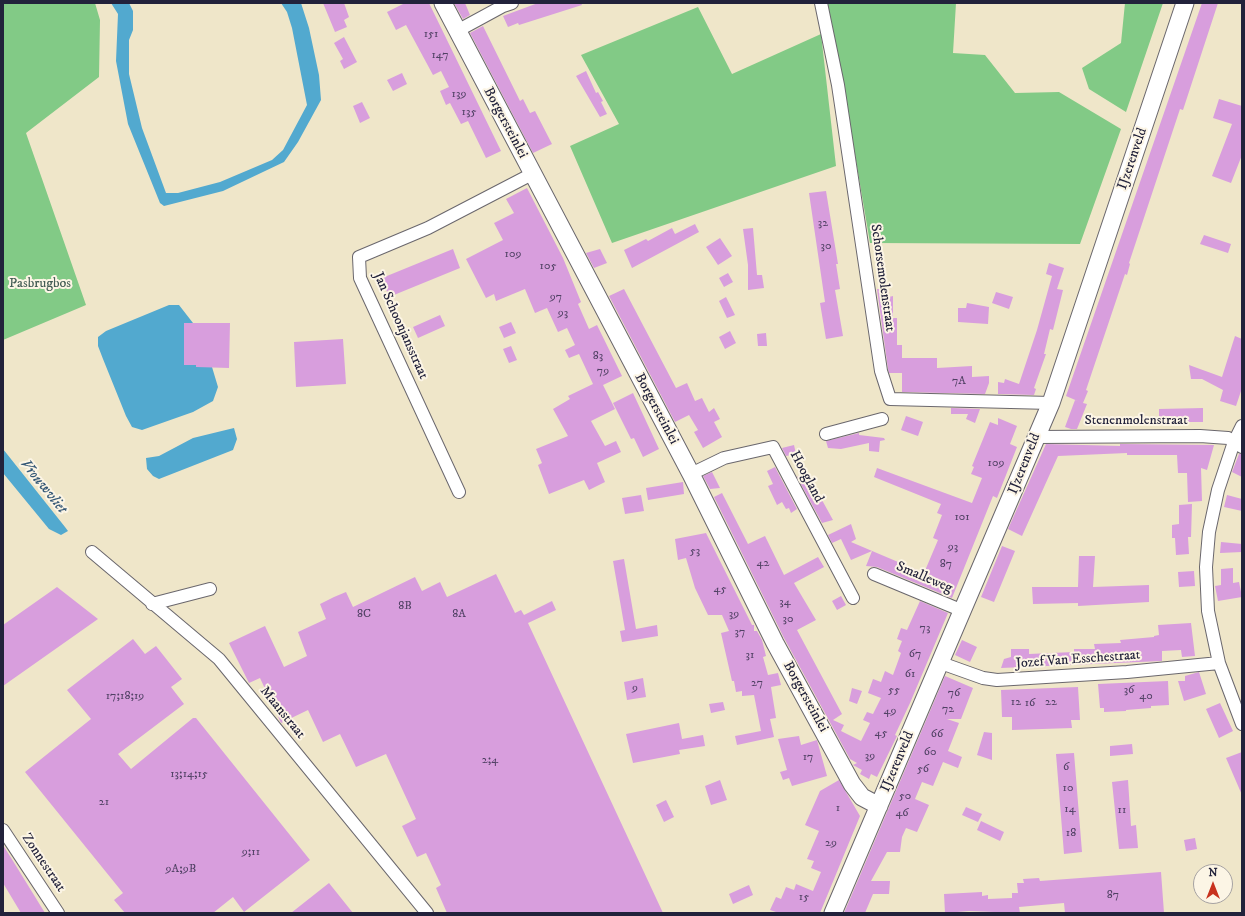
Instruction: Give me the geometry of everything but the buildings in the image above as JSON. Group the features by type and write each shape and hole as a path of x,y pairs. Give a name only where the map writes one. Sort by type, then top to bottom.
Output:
{"street":[{"name":"Borgersteinlei","path":"443,3 691,474 775,643 852,784 862,797 879,806"},
{"path":"457,31 503,6 512,3"},
{"name":"Schorsemolenstraat","path":"821,3 838,85 880,371 890,399 1051,403"},
{"name":"IJzerenveld","path":"833,913 1051,403 1185,3"},
{"name":"Jan Schoonjansstraat","path":"459,492 360,278 359,257 428,228 532,174"},
{"path":"826,434 882,420"},
{"path":"1242,426 1238,444 1218,490 1209,532 1206,567 1208,611 1219,663 1242,724"},
{"name":"Stenenmolenstraat","path":"1036,437 1200,436 1228,438 1238,444"},
{"name":"Hoogland","path":"691,474 724,458 773,447 853,598"},
{"name":"Maanstraat","path":"92,552 219,659 427,913"},
{"name":"Smalleweg","path":"874,574 963,611"},
{"path":"152,604 210,589"},
{"name":"Jozef Van Esschestraat","path":"941,663 983,678 997,680 1104,674 1219,663"},
{"name":"Zonnestraat","path":"3,830 58,913"}],"green space":[{"name":"Pasbrugbos","path":"3,3 95,3 100,20 99,77 26,133 86,305 3,340"},
{"path":"827,3 956,3 953,53 985,55 1015,93 1059,92 1121,129 1080,244 870,243 843,84"},
{"path":"1125,3 1163,3 1126,112 1089,89 1082,68 1121,43"},
{"path":"698,7 732,74 821,34 836,166 612,243 570,146 619,124 581,55"}],"water":[{"path":"111,3 129,3 133,11 133,30 129,40 129,74 142,128 166,193 178,193 220,182 272,160 283,150 307,105 292,28 287,12 281,3 301,3 309,28 319,75 321,100 298,142 284,162 223,191 164,206 160,203 128,124 116,61 118,14"},
{"path":"169,305 179,305 193,323 184,323 186,365 196,365 196,367 212,367 218,387 213,401 193,412 142,430 132,427 126,416 98,346 98,337 106,331"},
{"path":"234,428 237,439 233,450 159,479 153,476 147,469 146,458 159,456 193,438"},
{"name":"Vrouwvliet","path":"3,449 68,531 61,535 49,529 3,473"}]}
